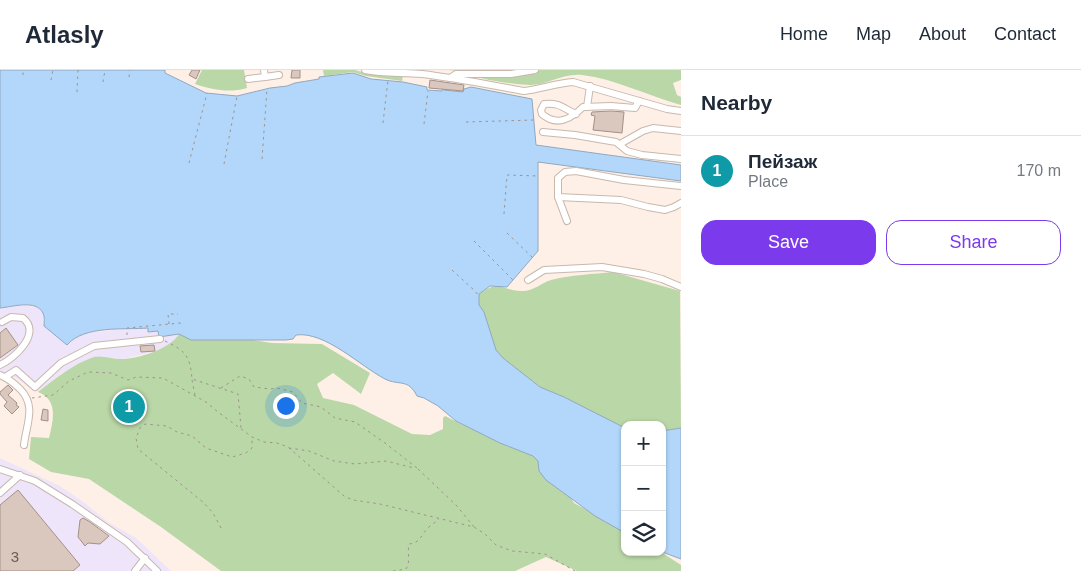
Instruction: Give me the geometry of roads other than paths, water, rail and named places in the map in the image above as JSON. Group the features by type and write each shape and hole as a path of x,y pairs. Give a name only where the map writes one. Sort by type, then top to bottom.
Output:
{"street":[{"path":"365,70 378,73 419,74 450,78 524,91 573,82 667,109 681,111"},
{"path":"450,78 456,74 511,74 535,70"},
{"path":"248,80 264,73 279,75"},
{"path":"587,107 590,86"},
{"path":"576,114 567,107 552,104 544,104 541,110 546,118 564,121 576,114 583,107 611,106 635,108 639,101"},
{"path":"620,144 643,130 653,128 681,131"},
{"path":"542,132 575,135 620,144 627,151 642,155 681,159"},
{"path":"568,221 558,197 558,178 565,172 576,171 624,180 681,186"},
{"path":"558,197 621,200 665,210 681,203"},
{"path":"528,280 544,270 602,267 644,274 662,279 681,288"},
{"path":"0,365 12,358 27,341 30,330 30,325 23,318 11,318 2,322"},
{"path":"2,376 16,370 35,387 61,363 94,346 160,339"},
{"path":"2,376 18,387 28,400 30,415 24,446"},
{"path":"0,468 34,481 72,504 127,542 157,571"},
{"path":"0,493 20,475"},
{"path":"135,571 145,558"}],"water":[{"path":"0,70 165,70 165,73 206,93 237,96 319,79 319,77 353,73 371,79 403,82 427,87 427,90 442,91 443,87 444,90 463,92 464,89 471,87 532,99 536,145 681,165 681,181 538,162 538,251 507,287 490,286 479,294 479,305 484,312 496,350 503,358 540,387 621,426 621,531 595,516 546,480 539,471 538,461 533,456 500,443 456,421 438,406 417,396 414,390 407,385 385,379 319,338 296,335 293,339 286,340 191,340 179,334 159,337 158,331 148,332 148,328 94,331 83,334 67,345 44,326 43,313 35,306 23,305 0,308"},
{"path":"681,428 681,559 666,553 666,430"}],"place":[{"name":"Пейзаж","path":"129,407"}]}
